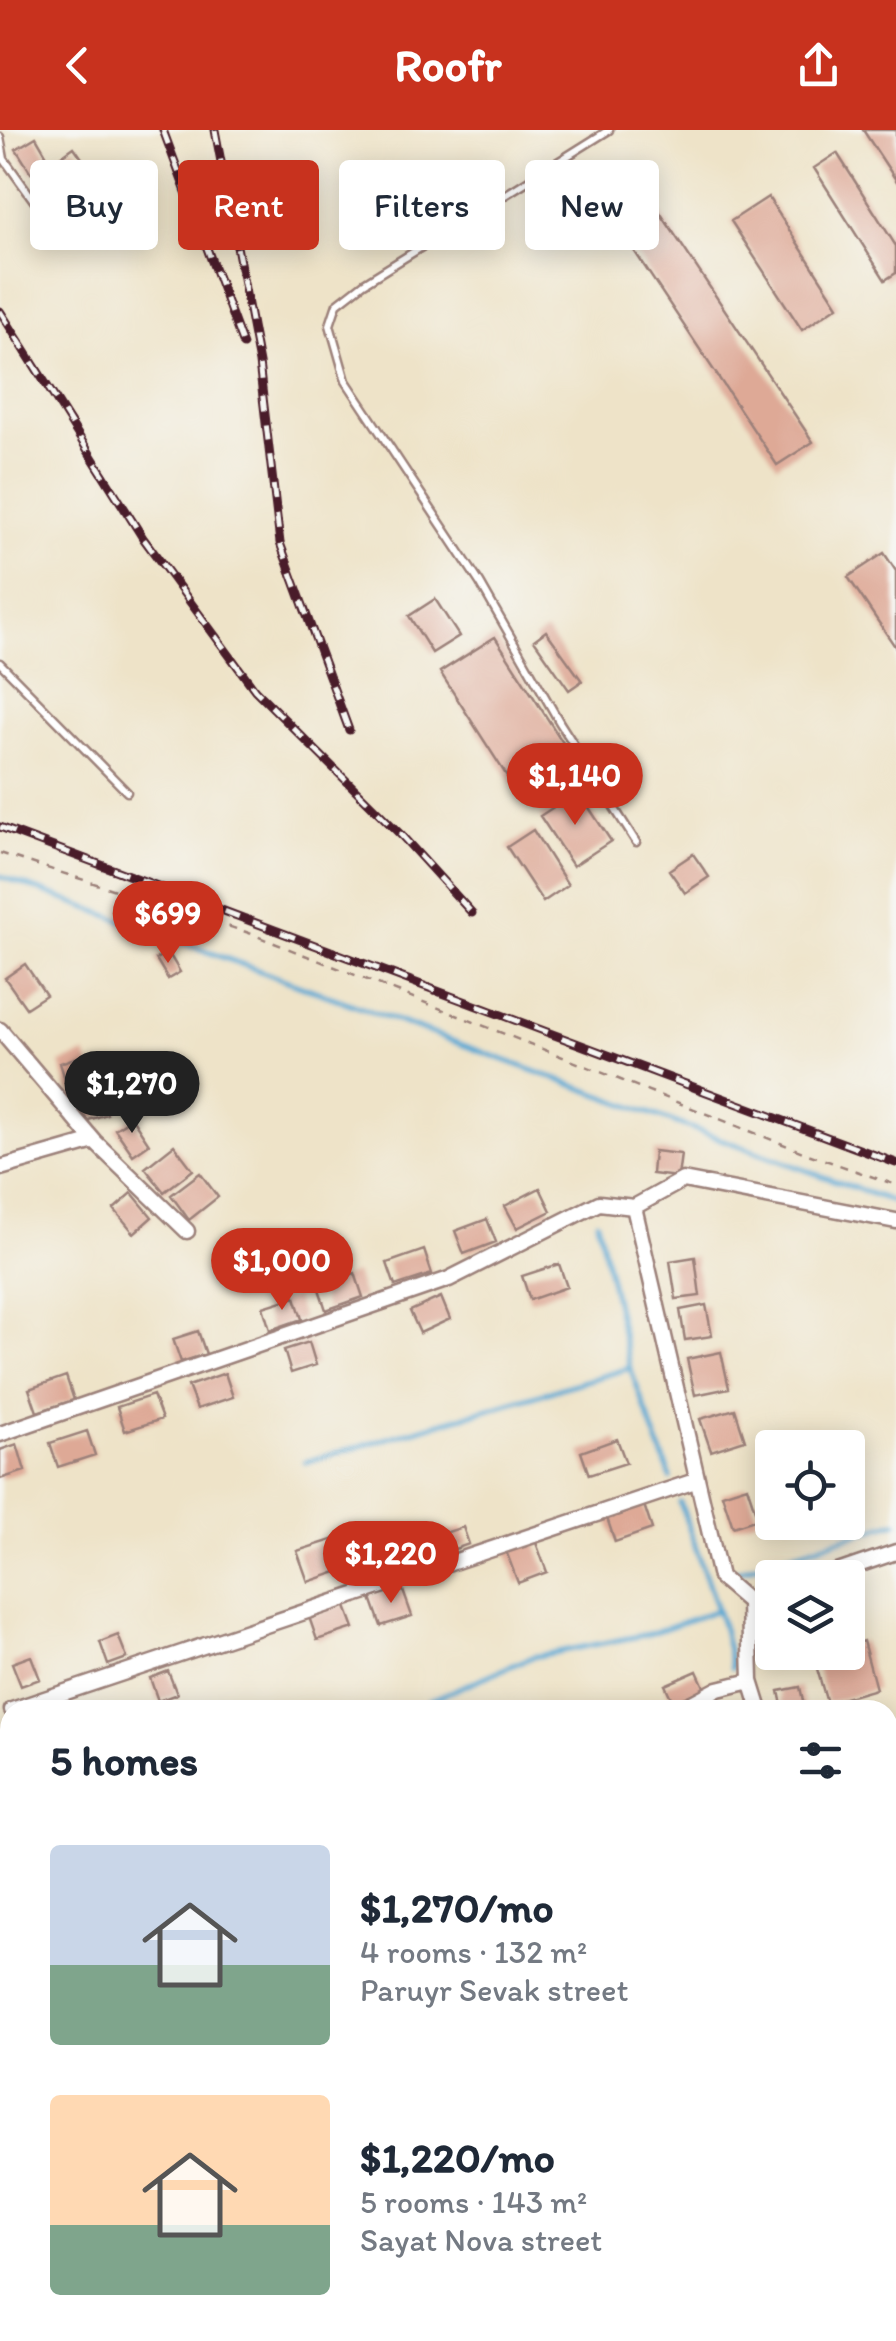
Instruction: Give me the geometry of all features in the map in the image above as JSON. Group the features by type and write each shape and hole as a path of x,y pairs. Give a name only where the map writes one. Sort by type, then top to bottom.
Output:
{"street":[{"path":"0,1030 94,1140 187,1231"},
{"path":"0,1168 94,1140"},
{"path":"0,1434 448,1280 600,1203 634,1207 683,1180 896,1221"},
{"path":"634,1207 720,1577 749,1602 751,1682 757,1700"},
{"path":"41,1700 695,1481"},
{"path":"865,1563 896,1552"},
{"path":"749,1602 755,1600"},
{"path":"698,1700 718,1689 751,1682"}],"lane":[{"path":"608,130 364,283 338,304 330,325 346,381 480,583 560,723 636,842"},
{"path":"0,137 4,158 30,195"},
{"path":"0,663 127,792"}],"path":[{"path":"0,853 249,932 790,1147 896,1185"}],"building":[{"path":"863,130 896,130 896,180"},
{"path":"36,137 49,160 30,160 30,171 16,149"},
{"path":"74,147 83,160 56,160"},
{"path":"837,153 896,246 896,273 885,280 814,168"},
{"path":"768,197 838,306 802,330 731,221"},
{"path":"659,211 813,442 777,465 634,250 659,250"},
{"path":"884,553 896,571 896,648 848,577"},
{"path":"435,599 459,636 432,653 409,616"},
{"path":"546,631 582,681 569,690 534,640"},
{"path":"495,637 567,749 512,784 440,672"},
{"path":"578,791 611,841 573,866 540,816"},
{"path":"533,830 568,885 543,902 507,847"},
{"path":"693,854 709,877 685,893 669,870"},
{"path":"168,952 180,972 168,979 156,959"},
{"path":"25,964 46,995 26,1008 5,978"},
{"path":"86,1054 96,1083 69,1092 60,1063"},
{"path":"97,1085 107,1114 80,1123 70,1093"},
{"path":"132,1118 149,1144 133,1155 115,1129"},
{"path":"174,1145 193,1170 164,1192 145,1168"},
{"path":"654,1151 681,1154 678,1177 652,1174"},
{"path":"200,1173 218,1197 189,1220 171,1195"},
{"path":"540,1188 551,1211 517,1228 505,1206"},
{"path":"132,1193 152,1217 134,1233 114,1209"},
{"path":"487,1219 496,1242 464,1254 455,1231"},
{"path":"424,1250 432,1274 395,1286 387,1263"},
{"path":"695,1257 700,1296 676,1299 670,1261"},
{"path":"559,1264 567,1287 530,1300 522,1276"},
{"path":"355,1273 363,1297 326,1310 318,1286"},
{"path":"295,1297 302,1319 270,1330 263,1307"},
{"path":"441,1297 450,1319 420,1333 410,1311"},
{"path":"706,1305 712,1336 685,1340 680,1310"},
{"path":"198,1331 206,1354 181,1362 173,1339"},
{"path":"309,1342 316,1365 291,1373 284,1350"},
{"path":"721,1352 729,1388 695,1395 687,1359"},
{"path":"225,1373 233,1397 197,1409 188,1386"},
{"path":"66,1376 74,1400 37,1412 29,1389"},
{"path":"153,1395 162,1419 125,1431 117,1407"},
{"path":"735,1409 745,1440 711,1451 700,1419"},
{"path":"87,1431 95,1455 58,1467 50,1443"},
{"path":"617,1439 626,1463 589,1475 581,1452"},
{"path":"17,1444 25,1471 0,1479 0,1450"},
{"path":"747,1486 755,1520 733,1527 722,1494"},
{"path":"644,1505 652,1529 615,1542 607,1518"},
{"path":"463,1527 469,1544 432,1557 426,1539"},
{"path":"383,1529 391,1553 354,1565 346,1542"},
{"path":"338,1538 349,1568 308,1582 297,1551"},
{"path":"535,1540 547,1572 518,1583 506,1551"},
{"path":"401,1585 412,1616 381,1626 370,1595"},
{"path":"345,1604 354,1628 317,1640 309,1617"},
{"path":"118,1635 127,1658 108,1665 100,1642"},
{"path":"865,1648 876,1689 826,1700 817,1670 865,1670"},
{"path":"31,1656 40,1679 21,1686 12,1663"},
{"path":"168,1671 177,1694 158,1700 150,1678"},
{"path":"697,1671 705,1689 672,1700 665,1685"},
{"path":"800,1687 803,1700 781,1700 779,1691"}],"waterway":[{"path":"0,876 896,1203"},
{"path":"597,1221 630,1368 671,1478"},
{"path":"305,1462 630,1368"},
{"path":"680,1502 722,1624 732,1668"},
{"path":"734,1572 896,1522"},
{"path":"430,1700 532,1657 649,1634 717,1610"}],"railway":[{"path":"163,130 243,345"},
{"path":"215,130 259,363 280,543 349,730"},
{"path":"0,311 143,538 255,690 402,836 472,913"},
{"path":"0,827 896,1163"}]}
